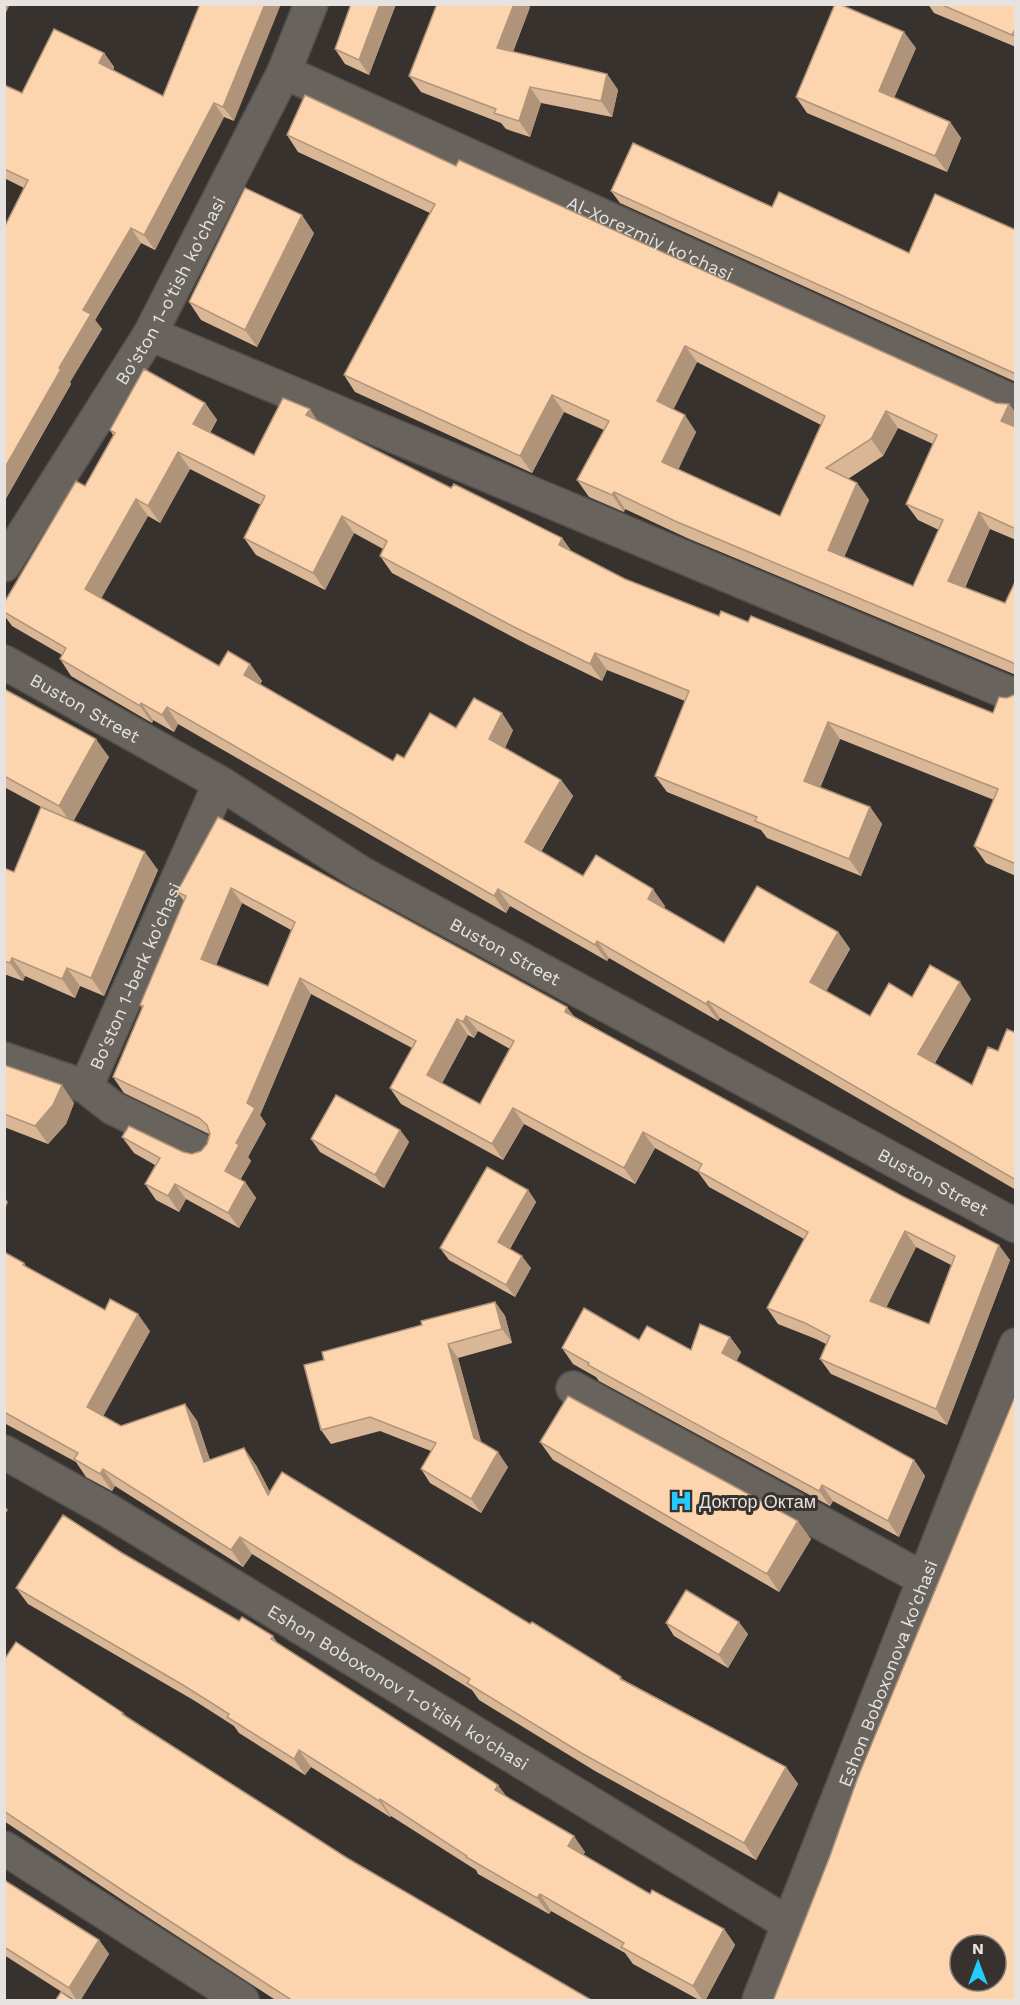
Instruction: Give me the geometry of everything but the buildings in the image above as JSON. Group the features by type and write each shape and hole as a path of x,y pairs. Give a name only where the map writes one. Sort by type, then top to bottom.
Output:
{"street":[{"name":"Bo'ston 1-o'tish ko'chasi","path":"4,565 150,334 284,72 311,4"},
{"name":"Al-Xorezmiy ko'chasi","path":"284,72 1016,403"},
{"path":"150,334 1016,696"},
{"name":"Buston Street","path":"4,662 220,783 361,873 1016,1226"},
{"name":"Bo'ston 1-berk ko'chasi","path":"4,1059 86,1088 220,783"},
{"path":"86,1088 113,1108 202,1151"},
{"name":"Eshon Boboxonova ko'chasi","path":"759,2001 1016,1346"},
{"path":"573,1388 924,1580"},
{"name":"Eshon Boboxonov 1-o'tish ko'chasi","path":"4,1452 108,1511 789,1924"},
{"path":"4,1848 242,2001"}],"place":[{"name":"Доктор Октам","path":"681,1501"}]}
